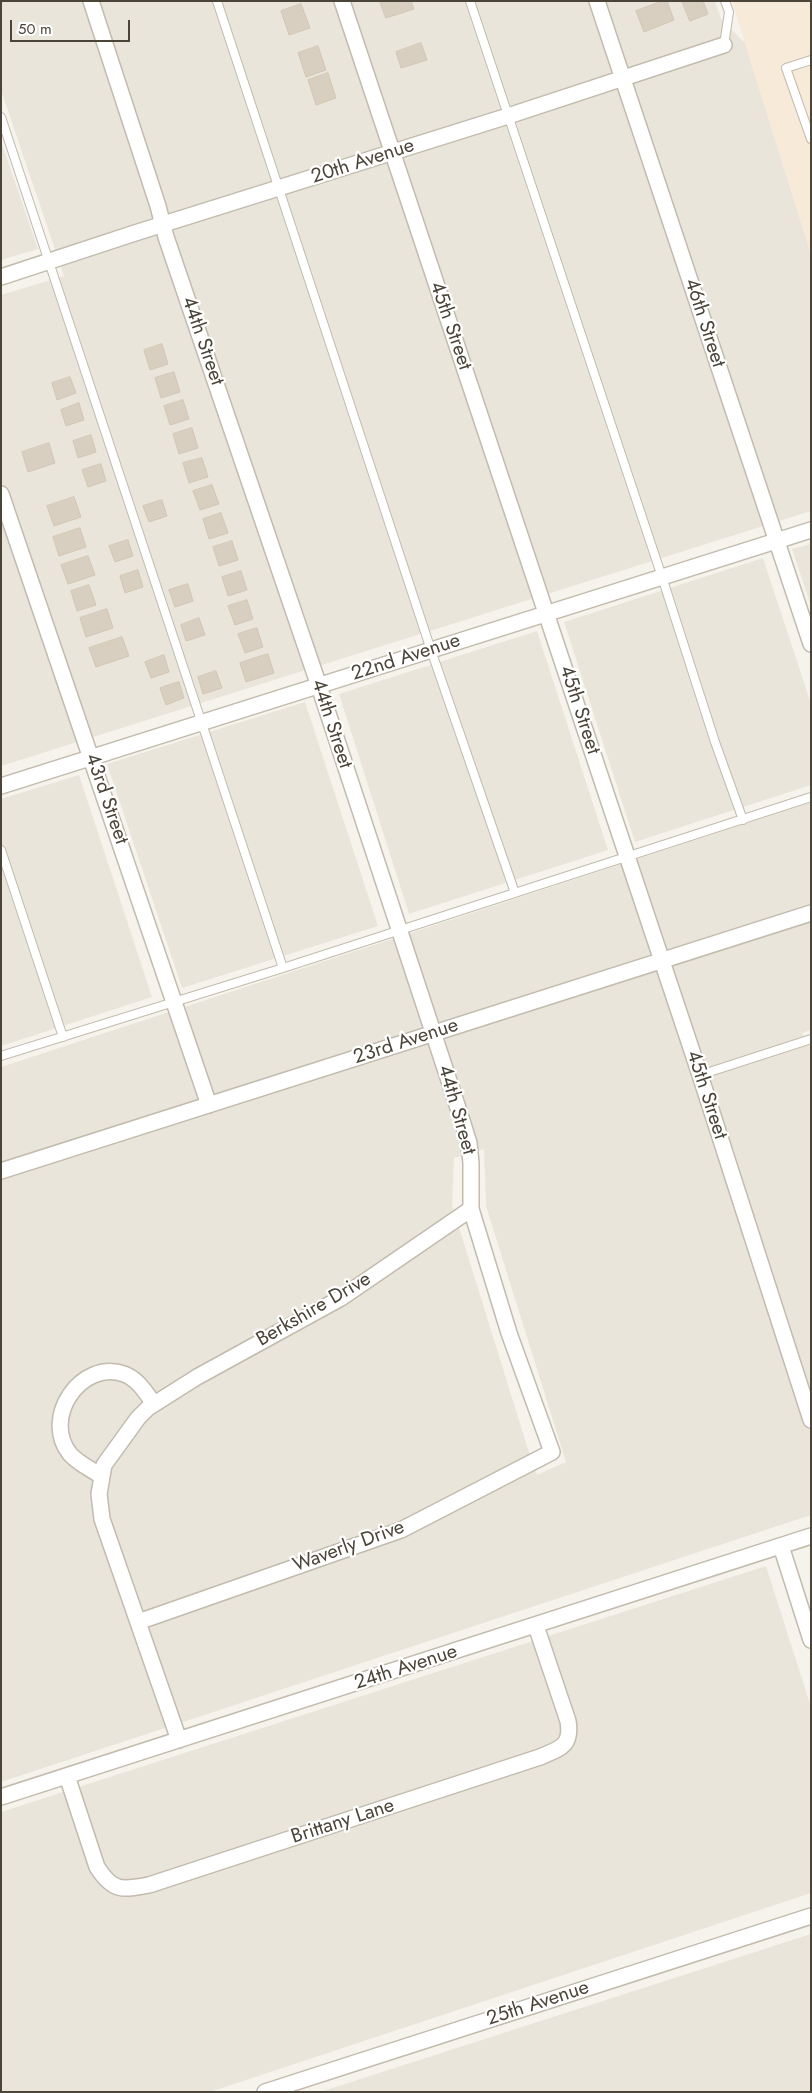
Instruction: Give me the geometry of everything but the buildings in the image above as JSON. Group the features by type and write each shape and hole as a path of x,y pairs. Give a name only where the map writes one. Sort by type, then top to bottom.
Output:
{"street":[{"name":"44th Street","path":"90,1 319,686 469,1143 471,1209 509,1333 552,1452"},
{"name":"45th Street","path":"342,1 700,1075 811,1420"},
{"name":"46th Street","path":"597,1 811,644"},
{"name":"20th Avenue","path":"1,277 508,116 724,45"},
{"name":"43rd Street","path":"1,494 209,1105"},
{"name":"22nd Avenue","path":"1,786 811,530"},
{"name":"23rd Avenue","path":"1,1171 811,913"},
{"name":"Berkshire Drive","path":"179,1740 102,1519 99,1500 104,1465 138,1418 154,1404 197,1377 340,1298 471,1209"},
{"path":"102,1476 77,1461 62,1440 59,1429 60,1419 63,1405 72,1391 82,1382 94,1376 116,1373 126,1375 136,1381 154,1404"},
{"name":"Waverly Drive","path":"138,1622 401,1530 552,1452"},
{"name":"24th Avenue","path":"1,1797 811,1536"},
{"path":"781,1546 811,1640"},
{"name":"Brittany Lane","path":"68,1776 97,1867 103,1876 111,1885 122,1889 149,1885 540,1757 560,1748 567,1742 570,1734 568,1721 536,1626"},
{"name":"25th Avenue","path":"266,2092 811,1916"}],"lane":[{"path":"217,1 431,650 514,893"},
{"path":"470,1 743,820"},
{"path":"724,45 729,12 725,1"},
{"path":"811,60 786,68 811,139"},
{"path":"1,117 283,968"},
{"path":"1,1056 283,968 811,797"},
{"path":"1,850 64,1037"},
{"path":"700,1075 811,1039"}],"shaded area":[{"path":"1,1 715,1 721,19 745,43 811,254 811,511 1,766 1,295 64,276 1,90"},
{"path":"732,1 811,1 811,254 745,43"},
{"path":"1,141 38,249 1,260"},
{"path":"811,544 811,606 792,549"},
{"path":"763,558 811,704 811,785 635,842 564,622"},
{"path":"537,631 608,850 409,914 339,694"},
{"path":"305,702 378,926 182,988 107,764"},
{"path":"79,775 152,997 1,1046 1,799"},
{"path":"811,802 811,1030 802,1033 811,1048 811,1515 1,1782 1,1067","holes":["484,1149 486,1206 566,1462 537,1475 452,1205 454,1158"]},
{"path":"766,1566 811,1707 811,1893 210,2092 1,2092 1,1812"},
{"path":"811,1934 811,2092 320,2092"}]}
